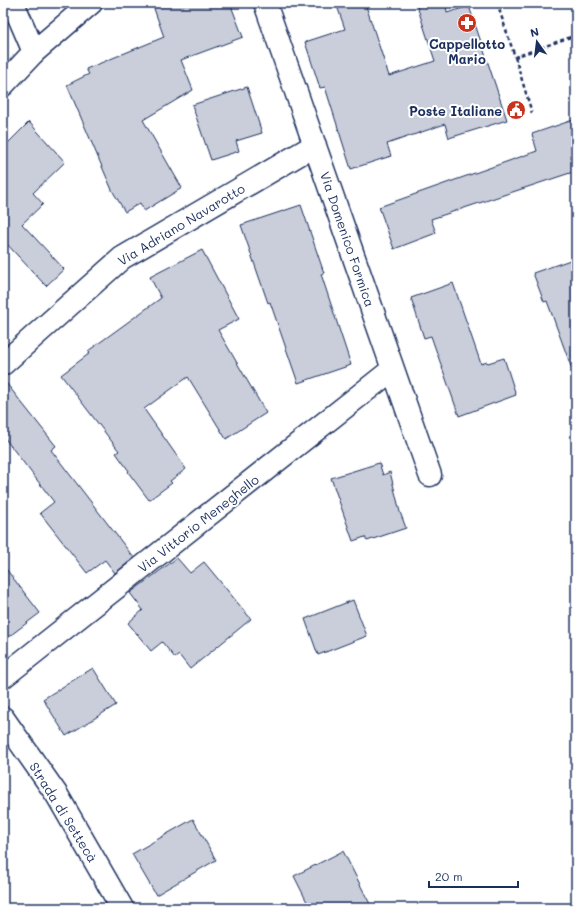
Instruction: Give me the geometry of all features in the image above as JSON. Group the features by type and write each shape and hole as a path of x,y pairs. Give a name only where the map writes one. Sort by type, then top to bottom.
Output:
{"street":[{"path":"13,3 34,52"},
{"path":"3,85 34,52 91,3"},
{"name":"Via Domenico Formica","path":"265,3 430,475"},
{"name":"Via Adriano Navarotto","path":"3,364 122,258 314,145"},
{"name":"Via Vittorio Meneghello","path":"3,678 393,369"},
{"name":"Strada di Settecà","path":"3,718 57,796 122,908"}],"path":[{"path":"497,3 532,113"},
{"path":"515,57 576,35"}],"building":[{"path":"152,3 230,3 243,37 181,60 193,90 143,120 182,188 144,211 140,203 125,212 112,190 67,85 89,74 86,69 164,37"},
{"path":"336,3 365,3 389,76 435,61 416,3 446,3 447,13 469,6 507,120 449,138 445,124 387,144 391,156 351,169 325,87 320,88 305,42 345,29"},
{"path":"247,87 262,133 236,141 239,151 211,160 192,105"},
{"path":"576,119 576,171 431,219 436,233 394,249 379,207 537,151 532,134"},
{"path":"29,122 65,162 33,193 43,204 22,224 64,269 46,286 4,241 3,242 3,148"},
{"path":"301,205 324,273 321,274 351,365 298,383 241,225"},
{"path":"202,250 239,319 218,330 266,413 226,439 188,377 144,409 186,469 170,481 172,483 149,500 116,453 119,451 61,375 90,353 88,351 161,298 150,277"},
{"path":"576,258 576,371 573,372 547,301 544,302 533,273"},
{"path":"453,283 481,364 504,358 516,395 459,416 431,336 424,338 411,298"},
{"path":"3,379 56,446 51,450 134,558 115,573 105,560 87,573 40,513 54,502 3,436"},
{"path":"379,463 383,475 390,472 400,512 406,528 367,541 365,537 353,541 331,478"},
{"path":"177,558 190,573 204,562 251,619 190,669 179,655 175,658 162,642 151,651 128,623 143,610 130,593"},
{"path":"3,565 40,613 3,641"},
{"path":"353,600 367,636 318,655 305,619"},
{"path":"93,668 116,705 66,736 43,699"},
{"path":"193,819 216,860 156,895 132,854"},
{"path":"343,851 372,908 310,908 294,876"}],"place":[{"name":"Cappellotto Mario","path":"467,23"},
{"name":"Poste Italiane","path":"516,110"}]}
